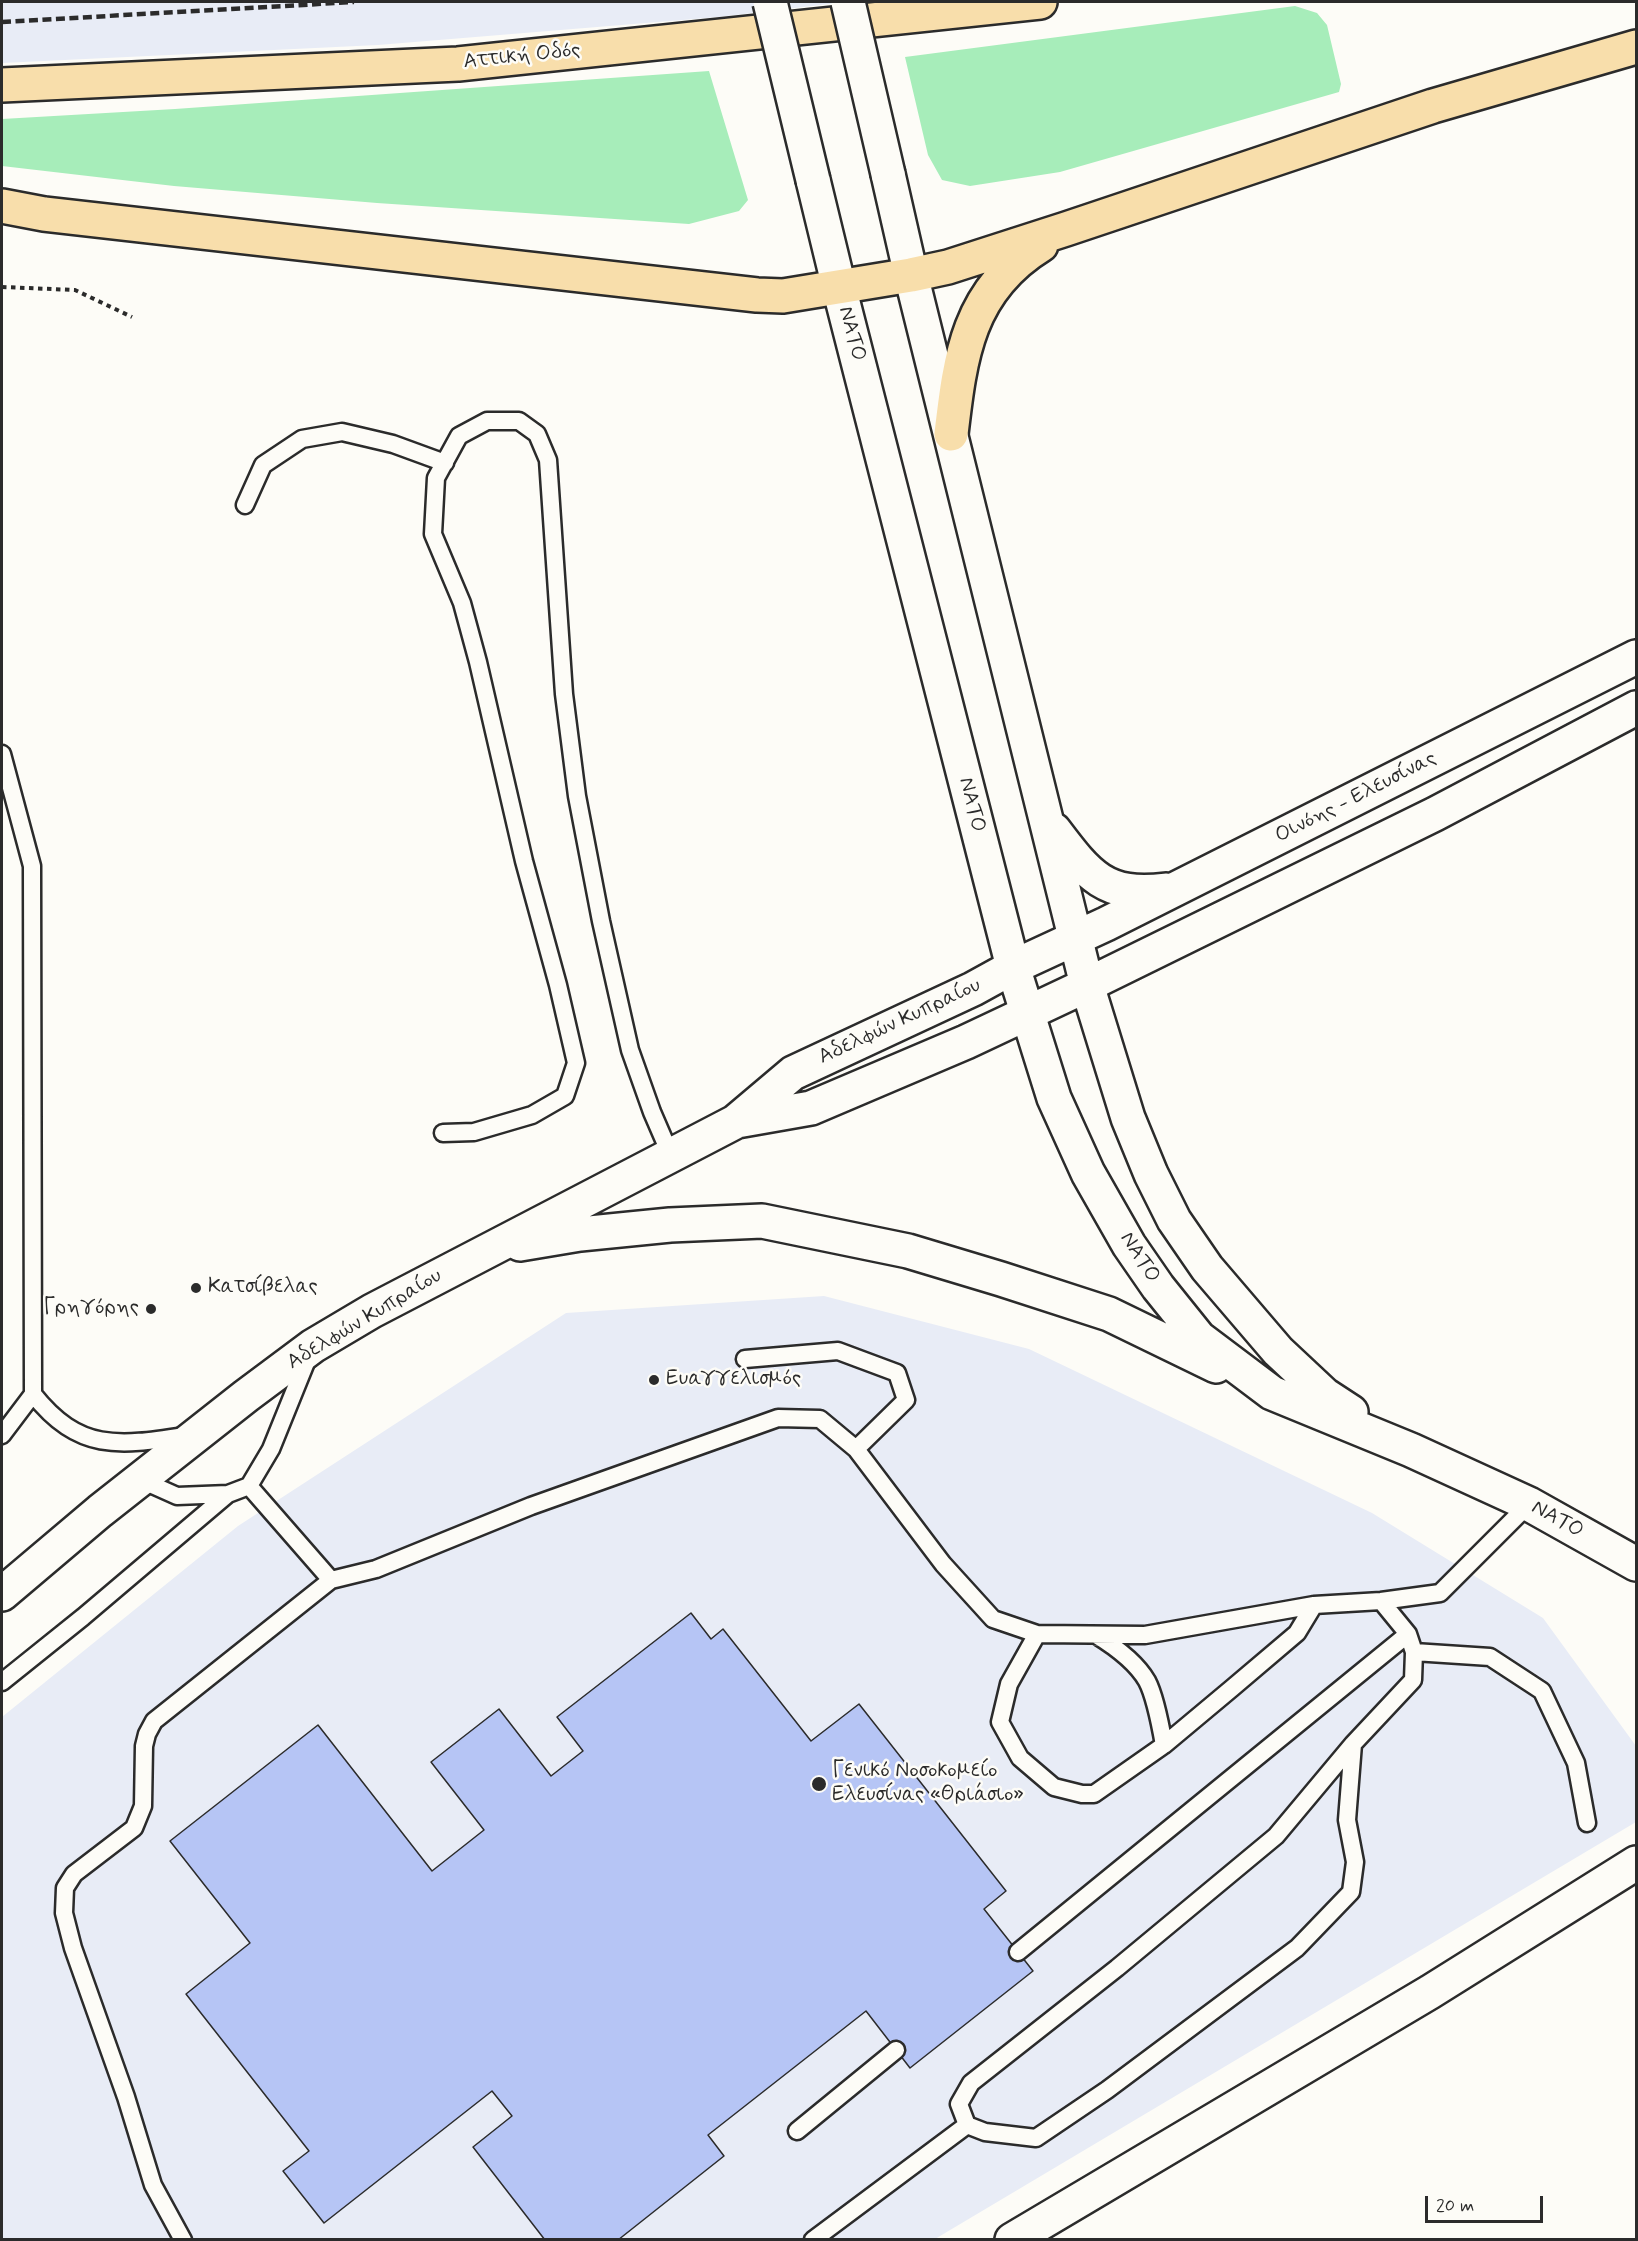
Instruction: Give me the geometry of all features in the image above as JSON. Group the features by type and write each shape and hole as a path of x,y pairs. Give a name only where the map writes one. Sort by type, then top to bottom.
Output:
{"highway":[{"name":"Αττική Οδός","path":"2,85 458,64 1040,2"},
{"path":"2,206 44,214 458,259 757,295 783,296 948,267 1433,106 1636,47"},
{"path":"951,435 957,379 969,333 983,303 993,286 1021,257 1066,229"}],"main road":[{"name":"ΝΑΤΟ","path":"770,2 839,287 1013,967 1054,1098 1088,1173 1129,1245 1158,1287 1199,1338 1272,1393 1411,1450 1529,1504 1636,1564"},
{"name":"ΝΑΤΟ","path":"848,2 911,275 1087,985 1128,1118 1151,1174 1174,1220 1222,1285 1286,1358 1325,1395 1411,1450"},
{"name":"Οινόης - Ελευσίνας","path":"1076,938 1636,657"},
{"path":"1087,985 1435,814 1636,708"},
{"path":"1046,820 1078,862 1100,881 1128,891 1147,892 1177,888"},
{"name":"Αδελφών Κυπραίου","path":"2,1594 139,1479 313,1346 401,1295 735,1122 793,1073 1076,938"},
{"name":"Αδελφών Κυπραίου","path":"735,1122 811,1108 966,1042 1087,985"},
{"path":"491,1248 580,1234 670,1225 762,1221 908,1251 1001,1278 1109,1314 1272,1393"},
{"path":"1012,2240 1430,1992 1636,1863"}],"lane":[{"path":"443,1133 474,1132 532,1115 565,1096 576,1063 524,861 478,662 462,603 433,534 436,478 459,436 487,421 519,421 537,434 548,460 564,694 577,796 601,921 630,1050 652,1112 671,1156"},
{"path":"245,505 263,465 302,439 342,432 393,444 445,463"},
{"path":"2,754 32,866 33,1394 2,1435"},
{"path":"139,1479 177,1496 228,1494 249,1486 271,1449 313,1346"},
{"path":"745,1359 838,1351 897,1373 906,1400 856,1449"},
{"path":"33,1394 49,1414 76,1434 114,1443 151,1441 200,1434"},
{"path":"183,2240 153,2185 126,2097 73,1948 64,1913 65,1888 74,1874 134,1828 143,1806 144,1746 154,1721 331,1580 376,1569 542,1502 778,1418 820,1419 856,1449 943,1564 993,1618 1037,1634 1145,1635 1314,1605 1381,1601 1440,1593 1529,1504"},
{"path":"249,1486 331,1580"},
{"path":"2,1682 228,1494"},
{"path":"1353,1744 1347,1820 1354,1862 1351,1892 1297,1948 1107,2090 1035,2139 985,2132 967,2125 959,2104 971,2083 1117,1968 1276,1836 1353,1744 1413,1680 1414,1652 1408,1634 1381,1601"},
{"path":"1037,1634 1009,1684 1000,1722 1020,1758 1054,1787 1082,1794 1094,1794 1164,1744 1297,1633 1314,1605"},
{"path":"1095,1634 1119,1650 1147,1682 1161,1725 1164,1744"},
{"path":"1018,1952 1408,1634"},
{"path":"1414,1652 1490,1657 1542,1691 1576,1763 1587,1822"},
{"path":"797,2131 896,2050"},
{"path":"813,2240 967,2125"}],"path":[{"path":"2,287 75,290 132,317"}],"shaded area":[{"path":"2,2 846,2 719,17 378,45 2,63"},
{"name":"Γενικό Νοσοκομείο Ελευσίνας «Θριάσιο»","path":"824,1296 1029,1349 1372,1513 1543,1618 1636,1746 1636,1822 935,2239 2,2240 2,1717 238,1526 566,1313"}],"green space":[{"path":"1295,6 1317,13 1327,25 1341,84 1339,92 1060,172 970,186 942,180 928,155 905,57"},
{"path":"709,71 748,200 739,211 689,224 377,203 174,186 2,166 2,119"}],"building":[{"path":"691,1613 711,1639 723,1629 811,1741 859,1704 1006,1891 984,1909 1033,1971 910,2068 866,2011 708,2135 724,2156 618,2240 545,2240 473,2147 512,2116 492,2091 324,2223 283,2171 309,2151 186,1994 250,1943 170,1841 318,1725 432,1871 484,1830 431,1762 499,1709 551,1776 583,1751 557,1717"}],"railway":[{"path":"2,22 354,2"}],"place":[{"name":"Κατσίβελας","path":"196,1288"},
{"name":"Γρηγόρης","path":"151,1309"},
{"name":"Ευαγγελισμός","path":"654,1380"},
{"name":"Γενικό Νοσοκομείο Ελευσίνας «Θριάσιο»","path":"819,1784"}]}
